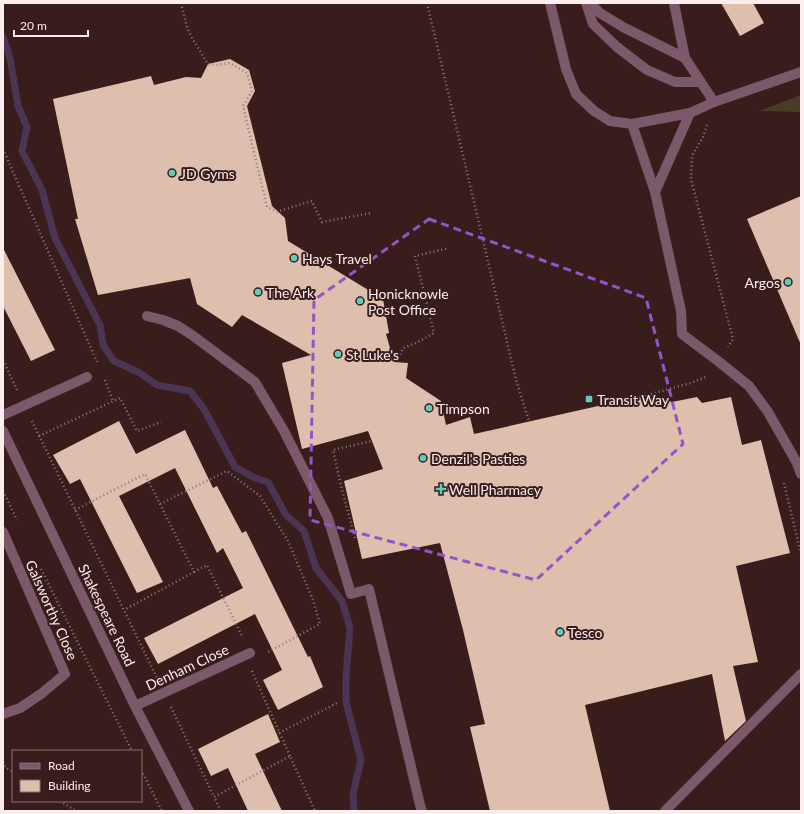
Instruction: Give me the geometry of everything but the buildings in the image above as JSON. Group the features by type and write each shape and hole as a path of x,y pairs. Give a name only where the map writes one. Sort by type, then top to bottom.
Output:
{"street":[{"path":"550,3 566,69 576,94 594,111 610,121 632,124 690,113 714,102 801,72"},
{"path":"586,3 593,24 617,47 647,70 675,82 701,82"},
{"path":"590,3 600,13 623,27 685,58"},
{"path":"674,3 685,58 714,102"},
{"path":"655,192 690,113"},
{"path":"632,124 655,192 681,311 682,334 749,386 771,418 797,463 801,474"},
{"path":"147,316 178,326 255,382 284,431 328,518 350,594 369,589 422,811"},
{"path":"3,415 87,378"},
{"name":"Shakespeare Road","path":"3,430 135,706 189,811"},
{"name":"Galsworthy Close","path":"3,532 65,674 41,694 20,708 3,714"},
{"name":"Denham Close","path":"135,706 252,656"},
{"path":"665,811 801,674"}],"path":[{"path":"181,3 187,27 208,64 217,65 230,63 247,72 252,91 243,106 267,207 278,212 312,201 322,222 371,213"},
{"path":"427,3 516,380 529,421"},
{"path":"647,395 690,383 710,375 733,339 691,179 692,156 703,137 714,102"},
{"path":"3,149 98,364"},
{"path":"397,362 403,348 434,333 415,256 449,248"},
{"path":"3,360 221,811"},
{"path":"104,379 113,401"},
{"path":"40,436 120,398 137,431 161,422"},
{"path":"356,544 340,486 333,450 372,441"},
{"path":"160,504 227,471 260,496 288,541 313,600 320,624 252,656 248,663 315,811"},
{"path":"75,510 145,474 194,572"},
{"path":"783,480 801,554"},
{"path":"3,491 20,526"},
{"path":"124,610 207,565 252,656"},
{"path":"40,567 132,750"},
{"path":"280,733 337,702"},
{"path":"214,797 290,756"},
{"path":"3,762 5,767 12,771"},
{"path":"142,772 162,811"},
{"path":"62,802 76,811"}],"highlighted area":[{"path":"429,219 646,298 683,444 536,580 310,520 314,300"}],"shaded area":[{"path":"801,95 801,112 759,111"}],"waterway":[{"path":"3,37 10,58 18,106 27,127 22,151 42,190 55,238 100,325 103,345 114,361 140,373 157,385 190,391 204,409 235,467 255,478 268,482 286,515 304,531 316,568 342,601 350,628 346,676 346,702 361,760 353,794 354,811"}],"place":[{"name":"JD Gyms","path":"172,173"},
{"name":"Hays Travel","path":"294,258"},
{"name":"Argos","path":"788,282"},
{"name":"The Ark","path":"258,292"},
{"name":"Honicknowle Post Office","path":"360,301"},
{"name":"St Luke's","path":"338,354"},
{"name":"Transit Way","path":"589,399"},
{"name":"Timpson","path":"429,408"},
{"name":"Denzil's Pasties","path":"423,458"},
{"name":"Well Pharmacy","path":"441,489"},
{"name":"Tesco","path":"560,632"}]}
